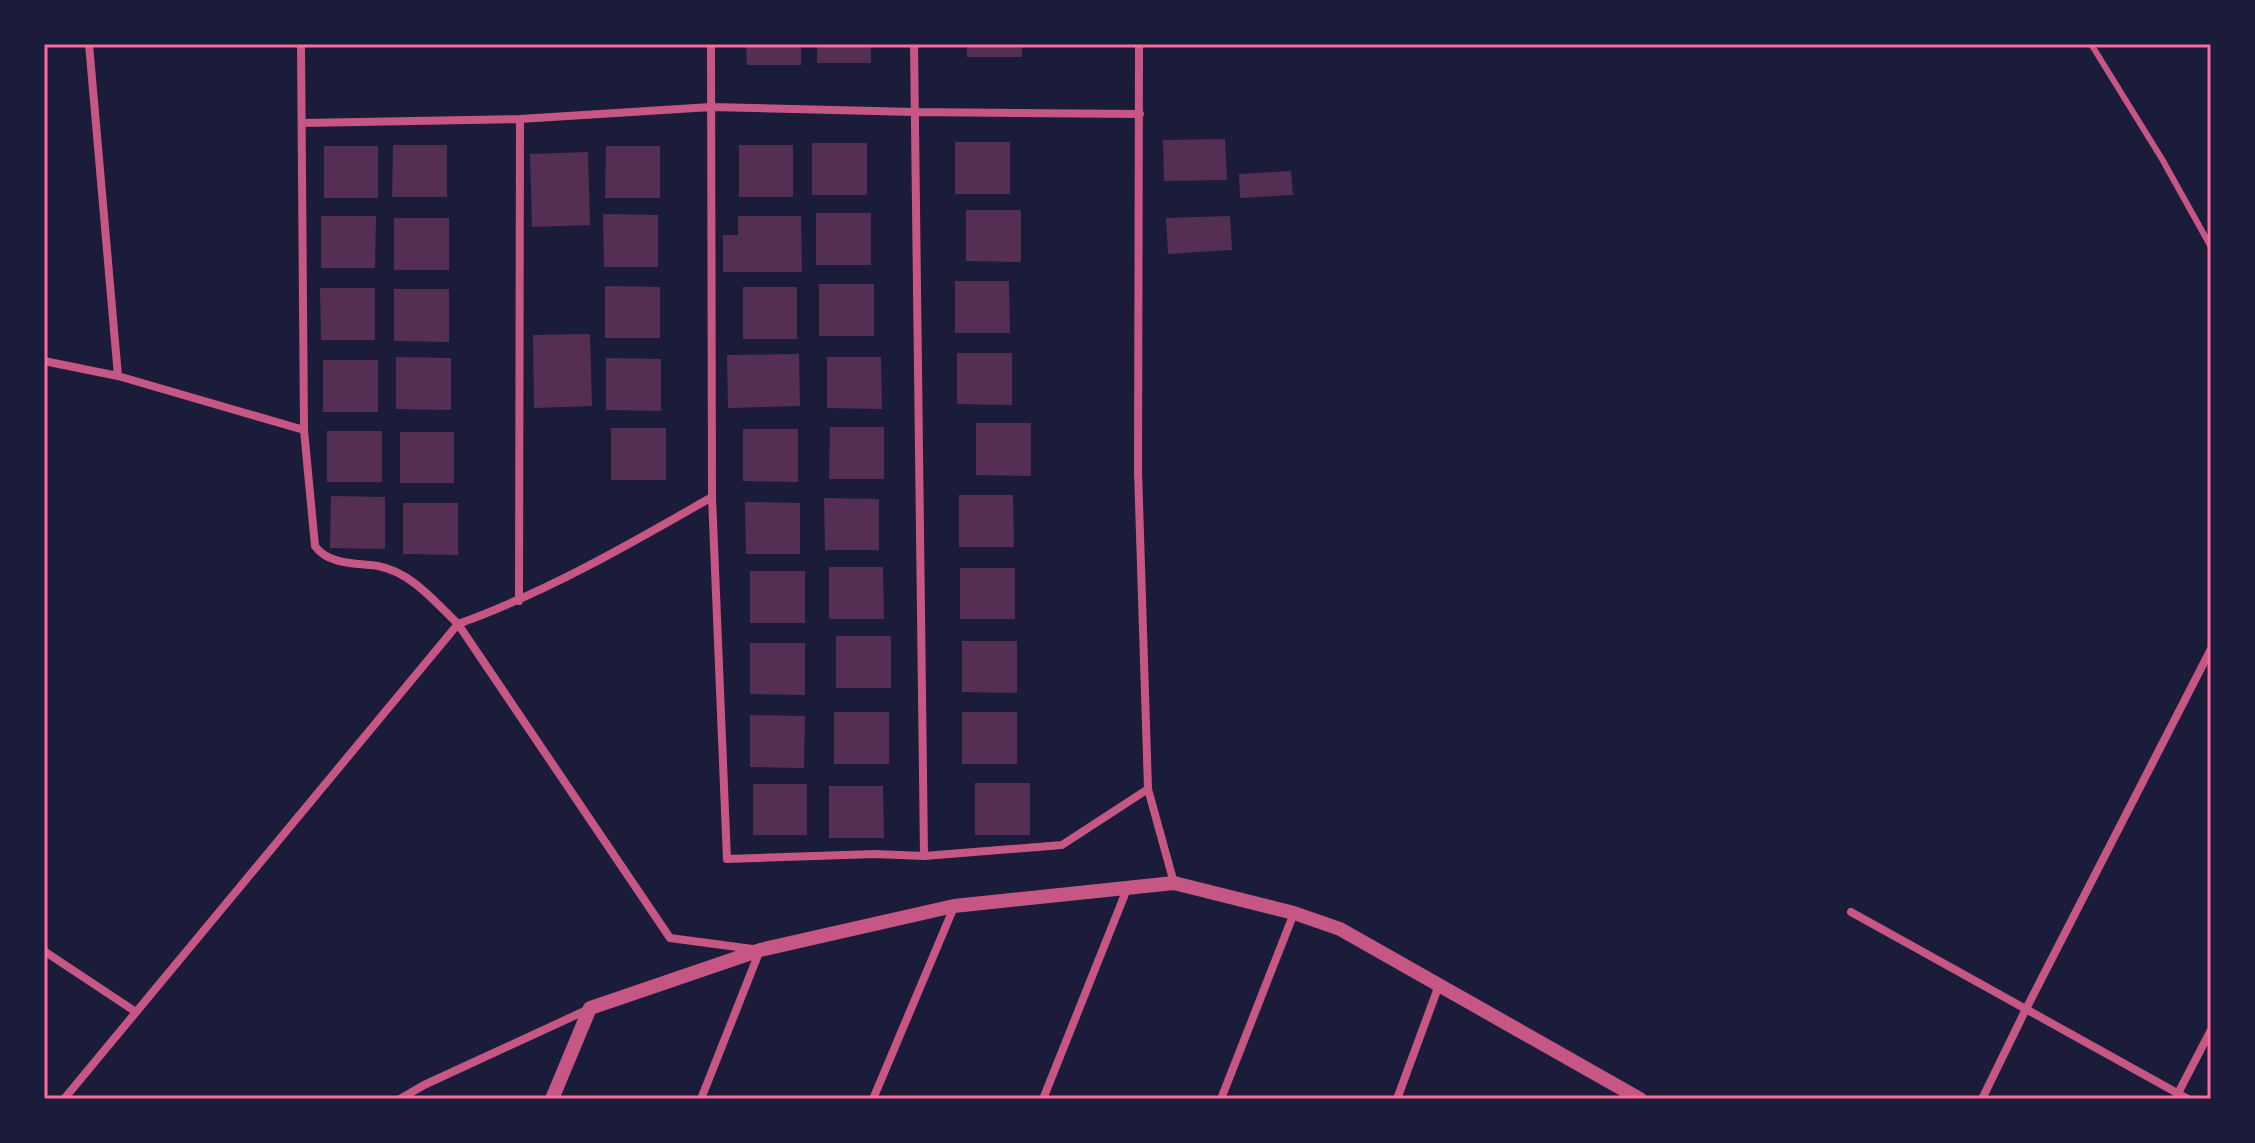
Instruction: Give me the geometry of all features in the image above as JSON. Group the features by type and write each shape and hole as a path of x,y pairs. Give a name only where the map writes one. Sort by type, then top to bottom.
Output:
{"street":[{"path":"89,44 118,376"},
{"path":"301,44 304,430 315,546 319,553 331,559 382,567 404,578 420,587 458,624 670,938 760,950"},
{"path":"711,44 712,497 727,859 875,854 924,856 1062,845 1148,789"},
{"path":"914,44 924,856"},
{"path":"1139,44 1138,471 1148,789 1174,883"},
{"path":"302,123 520,119 711,107 1140,114"},
{"path":"519,601 520,119"},
{"path":"44,361 118,376 304,430"},
{"path":"64,1099 458,624 519,601 712,497"},
{"path":"1982,1099 2211,649"},
{"path":"400,1099 590,1008 760,950 954,906 1174,883 1294,913 1340,929 1640,1099"},
{"path":"1043,1099 1127,889"},
{"path":"873,1099 954,906"},
{"path":"1851,912 2176,1096 2188,1099"},
{"path":"1221,1099 1294,913"},
{"path":"701,1099 760,950"},
{"path":"44,951 136,1012"},
{"path":"1397,1099 1439,985"},
{"path":"552,1099 590,1008"},
{"path":"2176,1096 2211,1030"}],"lane":[{"path":"2091,44 2162,159 2211,247"}],"building":[{"path":"746,44 801,44 801,65 747,65"},
{"path":"817,44 871,44 871,63 817,63"},
{"path":"967,44 1022,44 1022,57 967,57"},
{"path":"1225,139 1227,180 1164,181 1163,140"},
{"path":"955,142 1010,142 1010,194 955,194"},
{"path":"812,143 867,143 867,195 812,195"},
{"path":"393,145 447,145 447,197 392,197"},
{"path":"739,145 793,145 793,197 739,197"},
{"path":"324,146 378,146 378,198 324,198"},
{"path":"606,146 660,146 660,198 605,198"},
{"path":"588,152 590,225 532,227 530,154"},
{"path":"1291,171 1293,195 1240,198 1239,174"},
{"path":"966,210 1021,210 1021,262 966,261"},
{"path":"816,213 871,213 871,265 816,265"},
{"path":"603,214 658,215 658,267 604,267"},
{"path":"321,216 376,216 375,268 321,268"},
{"path":"738,216 801,216 802,272 723,272 723,235 738,235"},
{"path":"1230,216 1232,250 1168,254 1166,218"},
{"path":"394,218 449,218 449,270 394,270"},
{"path":"955,281 1009,281 1010,333 955,333"},
{"path":"819,284 874,284 874,336 819,336"},
{"path":"605,286 660,287 660,338 605,338"},
{"path":"743,287 797,287 797,339 743,339"},
{"path":"320,288 375,288 375,340 321,340"},
{"path":"394,289 449,289 449,342 394,341"},
{"path":"590,334 592,406 534,408 533,335"},
{"path":"957,353 1012,353 1012,405 957,404"},
{"path":"799,354 800,406 728,408 727,355"},
{"path":"396,357 451,358 451,410 396,409"},
{"path":"827,357 881,357 882,409 827,408"},
{"path":"606,358 661,359 661,411 606,410"},
{"path":"323,360 378,360 378,412 323,412"},
{"path":"976,423 1031,423 1031,476 976,475"},
{"path":"830,427 884,427 884,479 829,479"},
{"path":"611,428 666,428 666,480 611,480"},
{"path":"743,429 798,429 798,482 743,481"},
{"path":"327,431 382,431 382,482 327,482"},
{"path":"400,432 454,432 454,483 400,483"},
{"path":"959,495 1013,495 1014,547 959,547"},
{"path":"331,496 385,497 385,549 330,548"},
{"path":"824,498 879,499 879,550 825,550"},
{"path":"745,502 800,503 800,554 746,554"},
{"path":"403,503 458,503 458,555 403,554"},
{"path":"829,567 883,567 884,619 829,619"},
{"path":"960,568 1015,568 1015,619 960,619"},
{"path":"750,571 805,571 805,623 750,623"},
{"path":"836,636 891,636 891,688 836,688"},
{"path":"962,641 1017,641 1017,693 962,692"},
{"path":"750,643 805,643 805,695 750,694"},
{"path":"834,712 889,712 889,764 834,764"},
{"path":"962,712 1017,712 1017,764 962,764"},
{"path":"750,715 805,716 804,768 750,767"},
{"path":"975,783 1030,783 1030,835 975,835"},
{"path":"753,784 807,784 807,835 753,835"},
{"path":"829,786 883,786 884,838 829,838"}]}
